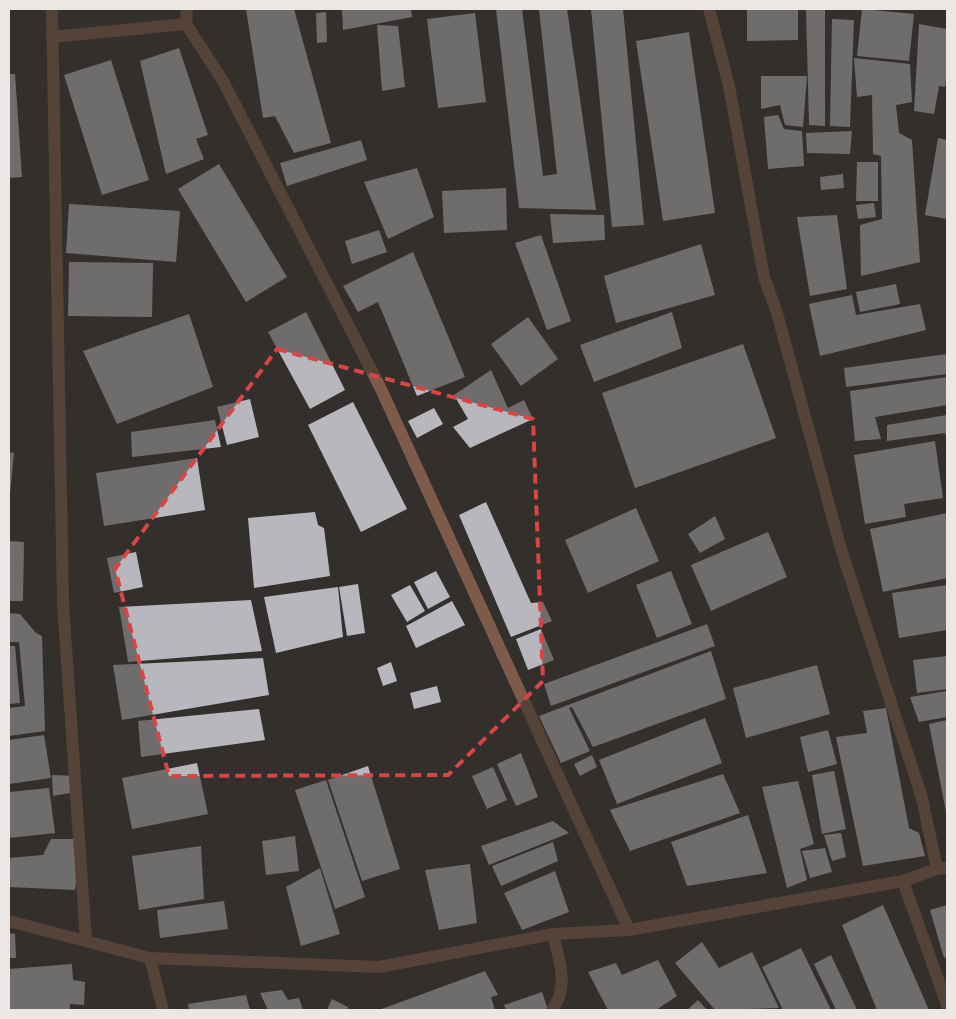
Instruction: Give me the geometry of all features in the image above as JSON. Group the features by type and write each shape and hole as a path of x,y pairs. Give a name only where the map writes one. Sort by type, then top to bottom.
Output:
{"street":[{"path":"52,9 63,603 86,942"},
{"path":"187,9 186,24 223,81 380,387 629,930"},
{"path":"9,921 150,958 379,968 553,934 629,930 904,882 942,869 922,798 842,549 777,313 764,277 729,86 708,9"},
{"path":"52,37 186,24"},
{"path":"904,882 947,1005"},
{"path":"552,1010 559,1001 563,985 553,934"},
{"path":"150,958 163,1010"}],"highlighted area":[{"path":"277,349 533,419 543,681 448,775 169,776 115,569"}],"building":[{"path":"246,9 294,9 331,143 294,153 275,116 263,118"},
{"path":"342,9 411,9 412,17 343,30"},
{"path":"496,9 522,9 543,176 557,174 539,9 567,9 596,210 519,208"},
{"path":"591,9 623,9 644,225 612,227"},
{"path":"747,9 798,9 798,40 747,41"},
{"path":"806,9 825,9 825,126 809,125"},
{"path":"862,9 914,14 909,61 857,56"},
{"path":"326,12 327,42 317,43 316,13"},
{"path":"475,13 486,102 438,108 427,19"},
{"path":"832,19 854,20 850,127 830,126"},
{"path":"919,24 947,29 947,73 945,87 939,86 934,114 914,111"},
{"path":"377,25 398,26 405,87 382,91"},
{"path":"689,32 715,213 663,221 636,41"},
{"path":"179,48 208,135 196,139 204,159 166,174 140,61"},
{"path":"854,58 910,64 912,102 896,105 899,133 912,140 920,262 861,276 860,225 882,219 881,156 873,154 872,95 857,97"},
{"path":"111,60 149,180 102,195 64,75"},
{"path":"9,74 15,74 22,177 9,178"},
{"path":"761,76 807,76 803,127 785,125 780,105 761,109"},
{"path":"778,115 784,129 802,131 804,166 768,169 764,117"},
{"path":"852,131 850,154 807,153 806,133"},
{"path":"938,138 947,140 947,219 925,215"},
{"path":"361,140 367,160 287,186 280,163"},
{"path":"857,162 878,162 878,201 856,201"},
{"path":"219,164 287,277 246,302 178,189"},
{"path":"417,168 434,217 388,239 364,182"},
{"path":"843,174 844,188 821,190 820,177"},
{"path":"506,188 507,230 444,233 442,191"},
{"path":"874,203 876,217 858,219 856,205"},
{"path":"69,204 180,211 176,262 66,253"},
{"path":"550,214 604,215 605,240 553,243"},
{"path":"837,215 847,289 810,296 797,217"},
{"path":"379,230 387,252 352,264 345,241"},
{"path":"541,235 571,321 547,330 515,243"},
{"path":"701,244 715,295 616,323 604,276"},
{"path":"413,252 465,377 417,396 378,302 358,312 343,286"},
{"path":"69,262 153,263 152,317 68,316"},
{"path":"896,284 900,304 860,312 856,292"},
{"path":"852,295 856,315 920,304 926,330 820,356 809,304"},
{"path":"306,312 345,390 310,409 268,332"},
{"path":"672,312 682,348 594,382 580,345"},
{"path":"189,314 213,387 117,424 83,351"},
{"path":"528,317 558,359 521,386 491,344"},
{"path":"743,344 776,438 635,488 602,393"},
{"path":"947,354 947,374 846,387 844,368"},
{"path":"491,370 508,408 524,400 533,419 470,448 453,427 468,419 454,395"},
{"path":"947,377 947,405 875,417 881,439 855,441 850,391"},
{"path":"250,399 259,437 227,445 217,407"},
{"path":"353,402 407,509 361,532 308,425"},
{"path":"434,408 443,424 417,438 408,421"},
{"path":"947,415 947,440 945,433 887,441 887,425"},
{"path":"215,420 221,447 132,457 131,432"},
{"path":"935,441 943,498 904,504 906,517 865,524 854,455"},
{"path":"9,452 14,453 10,494 9,494"},
{"path":"197,458 205,510 104,526 96,473"},
{"path":"486,502 531,603 543,602 552,621 511,637 459,515"},
{"path":"636,508 659,561 588,593 565,540"},
{"path":"315,512 318,525 324,528 330,576 254,588 248,518"},
{"path":"947,513 947,578 883,592 870,529"},
{"path":"715,516 725,539 700,553 688,534"},
{"path":"768,532 787,577 711,611 691,565"},
{"path":"9,541 24,542 23,601 9,601"},
{"path":"136,552 143,587 114,593 107,558"},
{"path":"436,571 450,597 428,609 414,582"},
{"path":"671,571 692,624 657,638 636,585"},
{"path":"358,584 365,633 347,636 339,587"},
{"path":"410,585 425,611 407,622 391,595"},
{"path":"947,585 947,630 899,638 892,593"},
{"path":"338,587 343,637 276,653 264,597"},
{"path":"251,600 262,651 128,662 119,607"},
{"path":"452,601 465,625 416,648 406,626"},
{"path":"9,613 20,614 36,633 42,636 45,731 9,736 9,708 25,706 19,642 9,642"},
{"path":"707,624 715,646 551,706 544,684"},
{"path":"541,629 554,660 528,670 516,639"},
{"path":"9,646 15,646 20,703 9,704"},
{"path":"711,651 726,699 593,747 572,707 569,708 590,751 561,763 539,716"},
{"path":"947,656 947,689 917,693 913,660"},
{"path":"263,658 269,695 122,720 113,665"},
{"path":"391,662 397,681 383,686 377,668"},
{"path":"817,665 830,714 746,738 733,688"},
{"path":"437,686 441,702 414,709 410,693"},
{"path":"947,691 947,717 919,722 910,697"},
{"path":"886,708 909,828 919,833 925,856 863,866 836,737 867,733 863,711"},
{"path":"259,709 265,740 141,757 138,721"},
{"path":"705,718 722,763 617,804 599,760"},
{"path":"947,720 947,812 946,812 929,724"},
{"path":"828,730 837,764 808,772 800,737"},
{"path":"44,735 51,778 9,784 9,740"},
{"path":"521,753 538,797 516,806 497,764"},
{"path":"592,755 597,767 580,776 574,764"},
{"path":"197,763 208,814 132,829 122,778"},
{"path":"368,766 400,869 362,881 328,780"},
{"path":"493,767 507,800 487,809 472,776"},
{"path":"834,771 846,829 822,834 812,775"},
{"path":"723,774 740,813 630,851 610,810"},
{"path":"52,775 76,776 76,792 53,796"},
{"path":"326,780 365,897 335,909 295,790"},
{"path":"798,781 814,844 800,849 807,880 787,888 762,787"},
{"path":"49,788 55,833 9,838 9,792"},
{"path":"748,815 767,873 687,886 671,842"},
{"path":"553,821 569,833 489,865 481,846"},
{"path":"841,833 846,857 832,861 824,835"},
{"path":"295,836 299,871 266,875 262,841"},
{"path":"51,839 81,839 75,890 9,887 9,858 43,855"},
{"path":"553,842 558,861 501,886 492,866"},
{"path":"201,846 204,899 139,910 132,856"},
{"path":"825,848 832,872 810,878 802,851"},
{"path":"470,864 477,923 439,930 425,870"},
{"path":"320,868 340,934 301,946 286,887"},
{"path":"555,871 569,912 522,930 504,893"},
{"path":"224,901 228,929 160,938 157,910"},
{"path":"883,905 929,1010 877,1010 842,925"},
{"path":"947,905 947,957 944,958 930,910"},
{"path":"9,933 15,934 16,958 9,958"},
{"path":"702,942 719,968 752,952 779,1008 715,1010 675,963"},
{"path":"801,948 831,1010 783,1010 762,967"},
{"path":"831,955 857,1010 836,1010 814,964"},
{"path":"658,960 677,996 656,1010 608,1010 588,972 616,963 622,975"},
{"path":"72,964 73,980 85,982 84,1005 70,1004 70,1010 9,1010 9,969"},
{"path":"485,971 498,995 491,997 495,1010 379,1010"},
{"path":"282,990 288,1000 299,998 303,1010 268,1010 260,993"},
{"path":"542,992 548,1010 506,1010 504,1005"},
{"path":"246,995 250,1010 189,1010 188,1004"},
{"path":"332,999 348,1007 347,1010 327,1010"},
{"path":"698,1000 707,1010 687,1010"}]}
